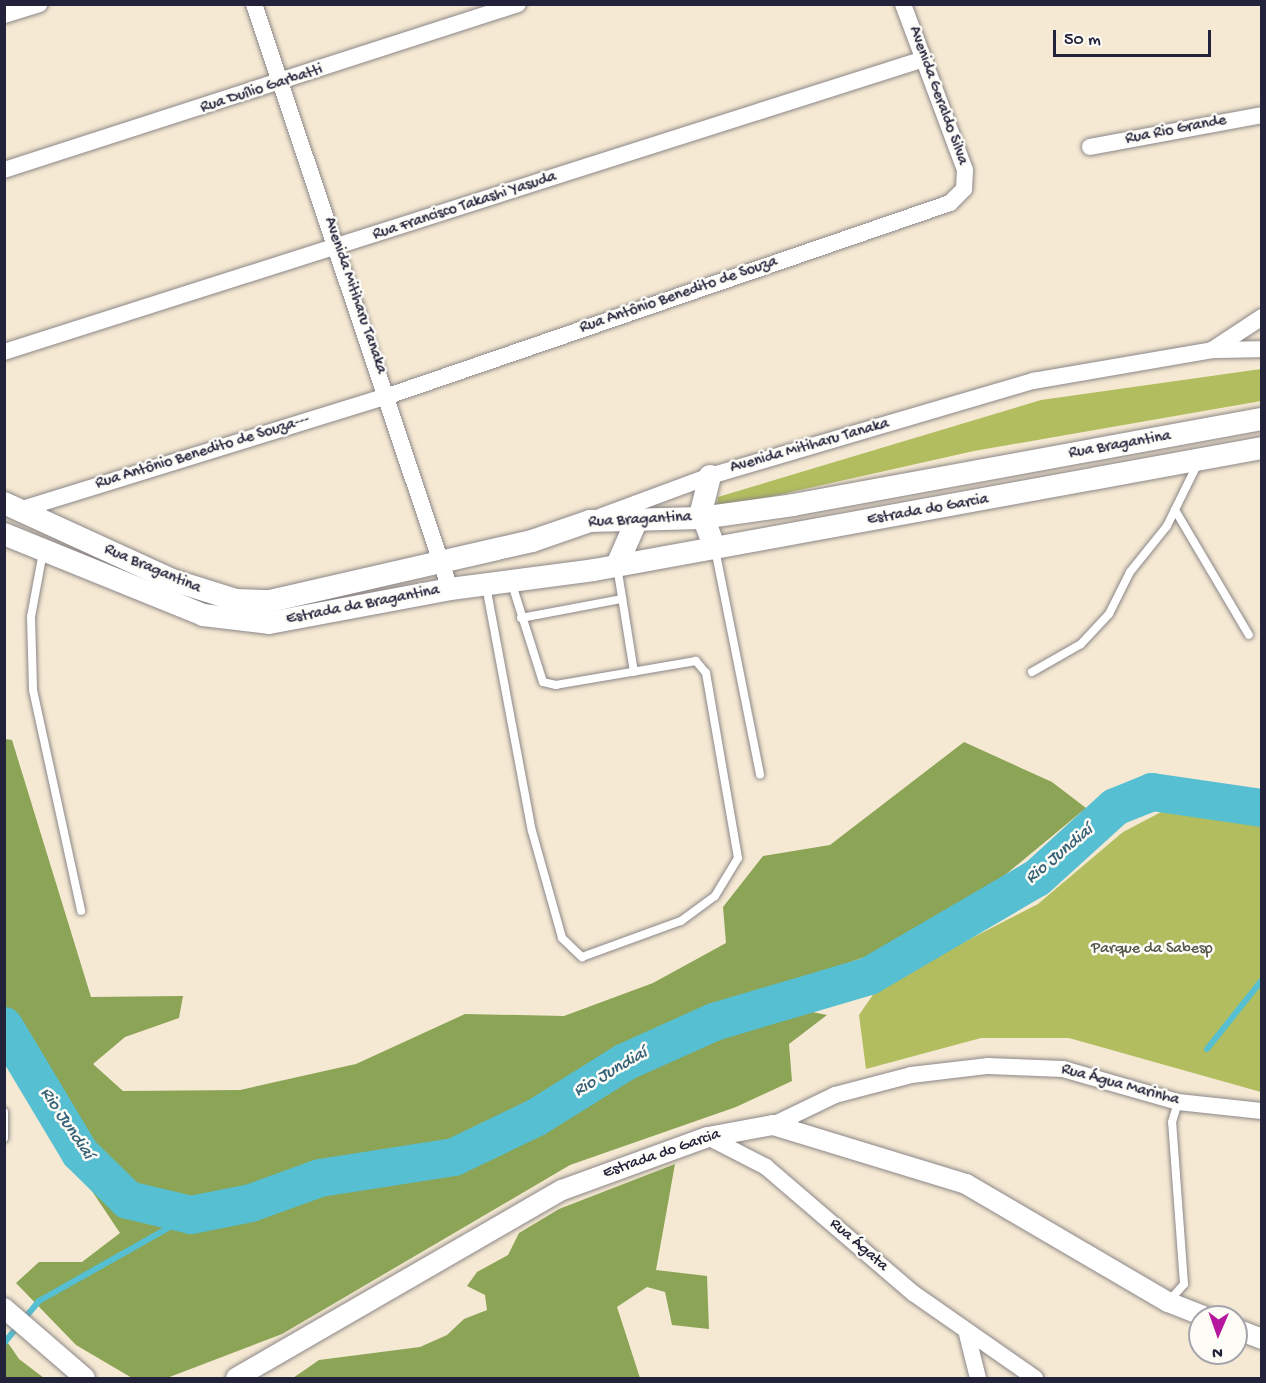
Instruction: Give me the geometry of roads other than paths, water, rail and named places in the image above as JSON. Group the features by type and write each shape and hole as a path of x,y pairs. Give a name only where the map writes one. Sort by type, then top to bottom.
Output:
{"main road":[{"name":"Rua Bragantina","path":"12,506 172,580 236,600 299,598 441,564 590,521 636,522 701,518 1262,419"},
{"name":"Estrada do Garcia","path":"594,570 1262,448"},
{"path":"710,476 701,518 715,549"},
{"path":"617,565 636,522"},
{"name":"Estrada da Bragantina","path":"4,534 168,602 235,621 301,620 450,589 594,570"},
{"path":"43,551 72,535"}],"street":[{"path":"4,15 39,4"},
{"name":"Avenida Mitiharu Tanaka","path":"254,4 388,396 450,589"},
{"name":"Rua Duílio Garbatti","path":"4,170 281,84 518,4"},
{"name":"Avenida Geraldo Silva","path":"903,4 965,170 964,189"},
{"name":"Rua Francisco Takashi Yasuda","path":"4,352 337,248 924,59"},
{"name":"Rua Rio Grande","path":"1090,147 1262,115"},
{"name":"Rua Antônio Benedito de Souza","path":"388,396 950,203 964,189"},
{"path":"1212,350 1262,317"},
{"name":"Avenida Mitiharu Tanaka","path":"590,521 710,476 1032,381 1212,350 1262,349"},
{"name":"Rua Antônio Benedito de Souza---","path":"12,506 388,396"},
{"name":"Rua Água Marinha","path":"773,1125 835,1095 911,1075 988,1066 1064,1069 1178,1102 1262,1111"},
{"name":"Estrada do Garcia","path":"236,1378 562,1190 708,1137 773,1125 966,1184 1168,1302 1188,1310"},
{"name":"Rua Ágata","path":"708,1137 766,1167 967,1334 1035,1378"},
{"path":"4,1308 85,1378"},
{"path":"967,1334 978,1378"}],"lane":[{"path":"1032,672 1081,644 1109,614 1130,572 1175,510 1200,460"},
{"path":"1175,510 1249,635"},
{"path":"715,549 760,775"},
{"path":"43,551 31,617 33,690 81,911"},
{"path":"617,565 634,672"},
{"path":"486,584 532,831 562,938 582,957 681,921 715,896 738,858 703,665 696,661 556,685 543,682 511,581"},
{"path":"521,618 622,599"},
{"path":"1168,1302 1184,1284 1172,1122 1178,1102"},
{"path":"4,1112 4,1138"}],"waterway":[{"name":"Rio Jundiaí","path":"4,1026 80,1153 128,1200 191,1215 251,1203 320,1178 454,1157 537,1117 625,1062 714,1022 869,976 1037,878 1115,807 1152,792 1262,808"},
{"path":"1207,1049 1262,980"},
{"path":"4,1343 39,1301 191,1215"}],"park label":[{"name":"Parque da Sabesp","path":"1152,950"}]}
